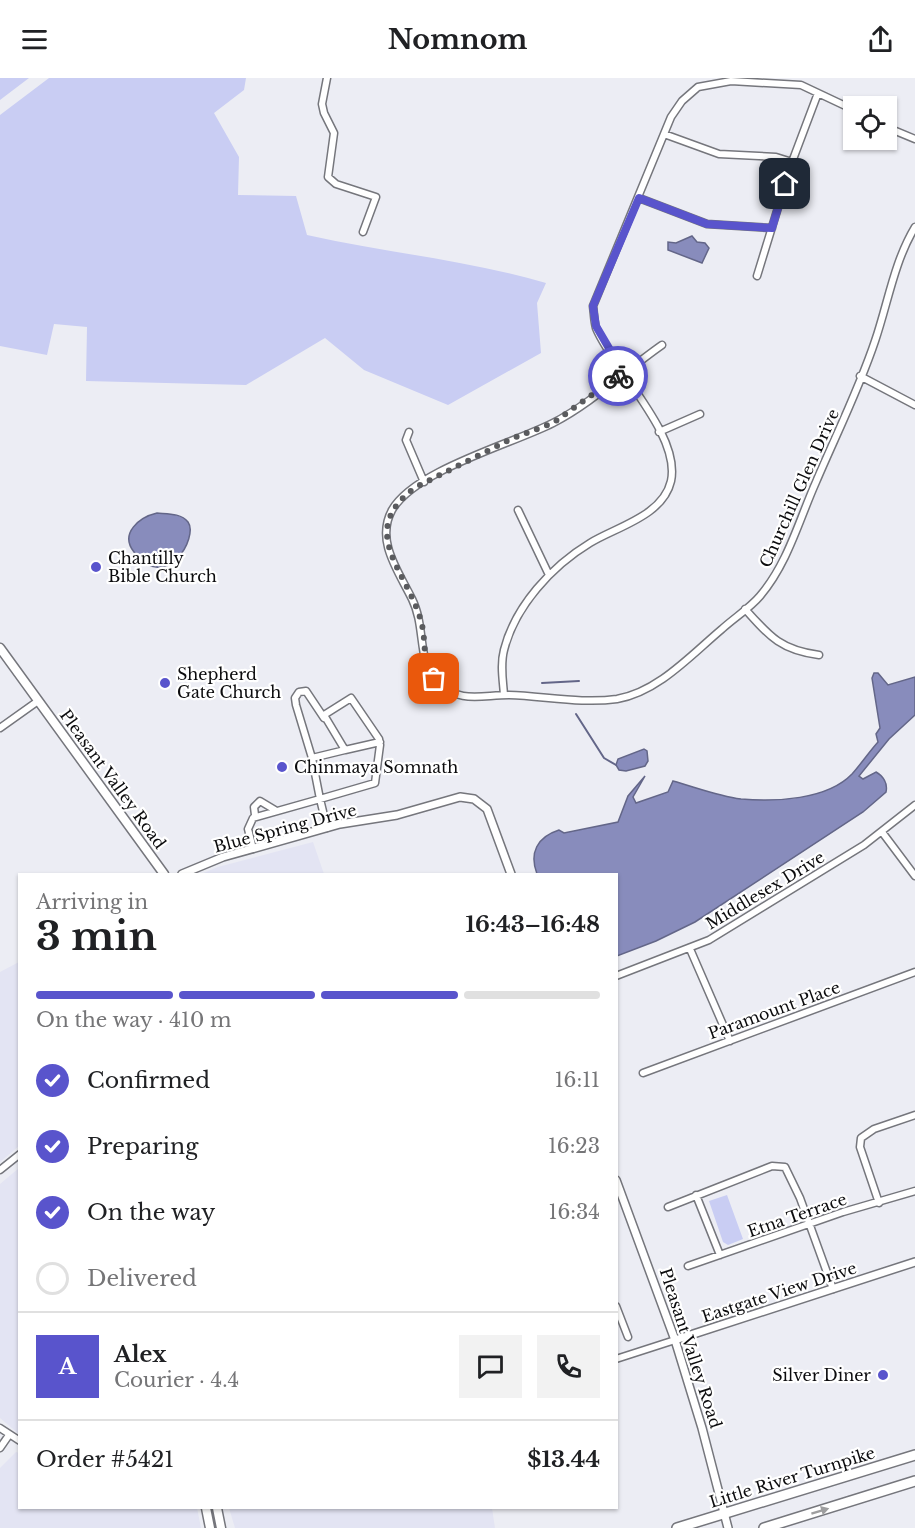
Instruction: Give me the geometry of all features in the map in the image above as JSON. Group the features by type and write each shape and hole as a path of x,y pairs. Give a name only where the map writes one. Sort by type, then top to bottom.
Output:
{"highway":[{"name":"Little River Turnpike","path":"677,1528 915,1455"},
{"path":"764,1528 915,1481"}],"main road":[{"name":"Pleasant Valley Road","path":"0,648 164,873"},
{"path":"206,1509 210,1528"},
{"path":"217,1509 221,1528"}],"street":[{"path":"327,78 322,104 334,133 328,177 336,184 376,197 363,232"},
{"path":"504,695 501,666 504,649 525,602 549,575 588,544 643,516 659,501 670,481 668,452 642,399 596,326 593,306 671,117 682,101 698,87 761,81 801,85 843,105"},
{"path":"757,276 792,162 818,93"},
{"path":"897,132 915,139"},
{"path":"664,134 719,154 776,157 792,162"},
{"path":"639,198 707,224 772,228"},
{"name":"Churchill Glen Drive","path":"662,345 553,423 511,439 424,482 403,497 392,511 386,528 390,557 421,622 425,664 434,679 457,696 472,699 504,695 597,700 633,694 654,685 674,670 758,599 787,553 875,342 900,255 915,227"},
{"path":"861,376 915,405"},
{"path":"659,432 700,414"},
{"path":"409,432 406,440 424,482"},
{"path":"518,510 549,575"},
{"path":"745,609 762,628 794,652 819,655"},
{"path":"327,828 312,758 296,705 299,692 306,691 345,750"},
{"path":"255,815 375,783 380,742 351,698 324,715 324,718"},
{"name":"Pleasant Valley Road","path":"0,729 38,701"},
{"path":"312,758 380,742"},
{"name":"Blue Spring Drive","path":"184,873 204,864 327,828 398,815 453,798 466,797 478,801 487,809 511,873"},
{"path":"253,849 248,829 255,815 254,807 260,801 276,810"},
{"name":"Middlesex Drive","path":"618,975 690,949 845,858 915,805"},
{"path":"882,832 915,876"},
{"path":"690,949 730,1041"},
{"name":"Paramount Place","path":"642,1073 915,972"},
{"path":"879,1203 860,1147 861,1138 874,1130 915,1115"},
{"path":"0,1170 18,1156"},
{"path":"668,1207 772,1166 781,1166 790,1174 833,1289"},
{"name":"Pleasant Valley Road","path":"618,1185 675,1340 728,1528"},
{"name":"Etna Terrace","path":"688,1266 809,1224 915,1191"},
{"path":"696,1195 720,1256"},
{"name":"Eastgate View Drive","path":"618,1358 915,1262"},
{"path":"618,1316 628,1337"},
{"path":"0,1428 18,1441"},
{"path":"0,1448 9,1435"}],"shaded area":[{"path":"0,78 29,78 0,100"},
{"path":"49,78 246,78 244,90 214,113 239,157 238,195 296,196 307,235 487,268 546,283 537,303 541,353 448,405 364,370 325,338 246,385 86,381 87,327 54,324 47,355 0,346 0,115"},
{"path":"692,236 697,242 705,243 709,248 702,263 668,250 668,242 676,243"},
{"path":"157,513 182,517 188,522 190,529 189,539 177,558 168,565 157,567 146,563 134,552 129,538 130,532 138,522"},
{"path":"874,673 878,673 888,685 915,677 915,715 889,739 859,776 863,779 876,772 884,780 886,792 863,812 695,922 656,941 618,956 618,873 537,873 534,859 540,841 559,830 564,833 618,822 628,796 645,776 633,797 636,803 668,792 673,781 732,798 769,800 815,794 841,783 852,774 878,742 876,734 880,728 872,678"},
{"path":"644,749 647,751 648,761 645,766 626,771 619,770 616,765 618,759"},
{"path":"313,842 324,873 203,873 218,867"},
{"path":"18,963 18,1147 0,1162 0,972"},
{"path":"18,1169 18,1433 0,1418 0,1184"},
{"path":"727,1195 743,1239 728,1245 723,1242 709,1201"},
{"path":"16,1452 18,1453 18,1509 197,1509 201,1528 0,1528 0,1468"},
{"path":"229,1509 492,1509 495,1528 235,1528"}],"waterway":[{"path":"542,683 579,681"},
{"path":"576,714 604,758 616,765"}],"way so far":[{"path":"434,679 425,664 423,630 418,612 390,557 386,528 392,511 403,497 416,487 511,439 553,423 618,376"}],"place":[{"name":"Chantilly Bible Church","path":"96,567"},
{"name":"Shepherd Gate Church","path":"165,683"},
{"name":"Chinmaya Somnath","path":"282,767"},
{"name":"Silver Diner","path":"883,1375"}],"route":[{"path":"618,376 623,372 606,347 596,326 593,306 639,198 680,216 707,224 772,228 785,184"}]}
